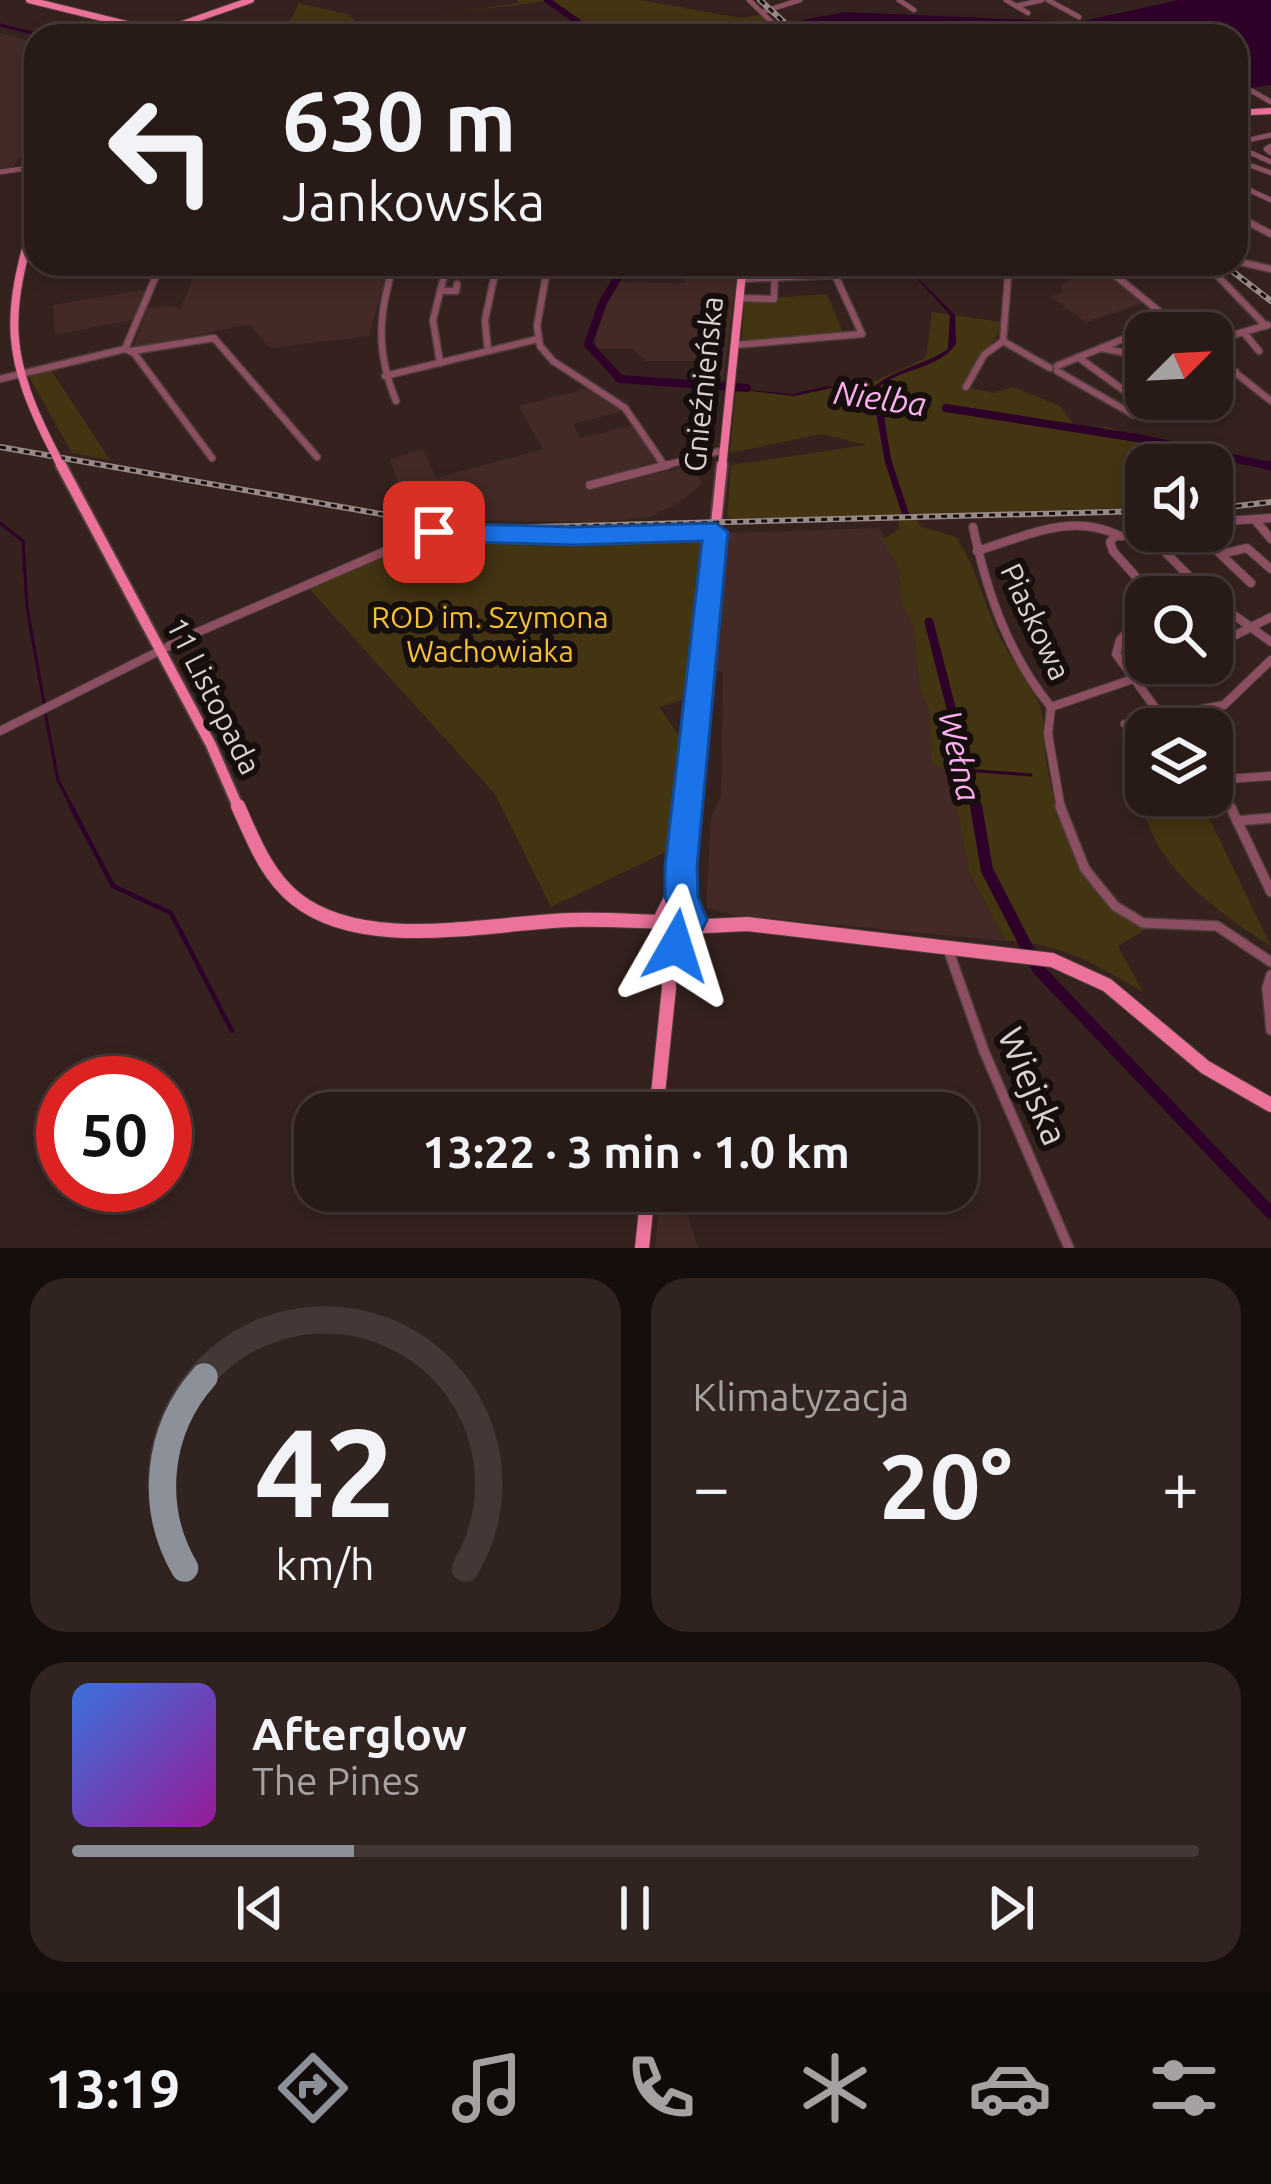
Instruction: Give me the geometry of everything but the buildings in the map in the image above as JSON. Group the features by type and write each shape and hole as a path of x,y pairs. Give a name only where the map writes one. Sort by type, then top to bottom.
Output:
{"main road":[{"path":"29,0 124,24"},
{"path":"179,24 251,0"},
{"name":"11 Listopada","path":"24,254 12,293 16,376 218,758 262,862 284,889 313,911 352,926 397,932 676,918 1040,956 1108,985 1205,1066 1271,1105"},
{"name":"Gnieźnieńska","path":"658,1092 743,279"},
{"path":"642,1248 646,1212"}],"street":[{"path":"749,0 776,24"},
{"path":"899,0 914,10"},
{"path":"1006,0 1028,13"},
{"path":"1016,6 1045,0 1078,16"},
{"path":"765,11 784,3"},
{"path":"1252,91 1271,106"},
{"path":"129,350 157,276"},
{"path":"390,276 376,325 385,376 396,401"},
{"path":"440,363 433,333 444,276"},
{"path":"488,351 484,327 494,276"},
{"path":"546,276 538,340 553,361 625,408 664,465"},
{"path":"740,298 774,299 774,276"},
{"path":"743,279 824,276"},
{"path":"735,345 862,334 836,276"},
{"path":"1004,341 1008,276"},
{"path":"1116,276 1160,312"},
{"path":"1218,276 1269,325"},
{"path":"440,291 456,291 458,284"},
{"path":"1233,335 1269,325"},
{"path":"1233,334 1269,325"},
{"path":"1244,333 1258,351"},
{"path":"1054,369 1125,337"},
{"path":"0,379 129,350 214,338 317,457"},
{"path":"385,376 538,340"},
{"path":"1004,341 1125,410"},
{"path":"966,387 984,355 1004,341"},
{"path":"1100,347 1125,352"},
{"path":"129,350 212,458"},
{"path":"1077,356 1125,391"},
{"path":"1235,373 1271,401"},
{"path":"1255,388 1267,384"},
{"path":"590,485 724,451"},
{"path":"1233,521 1271,518"},
{"path":"1255,520 1271,539"},
{"path":"977,551 1072,525 1098,525 1125,535"},
{"name":"Piaskowa","path":"973,527 1005,630 1051,707 1046,718 1055,790 1072,844 1089,873 1139,922 1208,924 1271,962"},
{"path":"0,731 160,650 425,534 450,530 574,536 716,532"},
{"path":"1118,535 1111,541 1113,550 1136,576"},
{"path":"1220,555 1246,548 1271,569"},
{"path":"1165,552 1189,576"},
{"path":"1217,552 1250,583"},
{"path":"1233,615 1271,642"},
{"path":"1233,636 1271,616"},
{"path":"1125,639 1116,650 1125,667"},
{"path":"1207,708 1224,705 1271,660"},
{"path":"1051,707 1125,682"},
{"path":"1135,684 1155,708"},
{"path":"1271,776 1222,781 1221,788 1271,892"},
{"path":"1237,821 1271,818"},
{"path":"1258,863 1271,862"},
{"name":"Wiejska","path":"948,946 984,1051 1069,1248"},
{"path":"1271,974 1267,988 1271,1030"}],"shaded area":[{"path":"0,33 24,40 24,151 12,168 0,169"},
{"path":"193,276 386,276 369,336 270,348 249,324 133,349 147,308 173,306 180,311"},
{"path":"683,276 737,276 723,380 701,378 696,361 646,361 633,349 596,349 615,282 685,283"},
{"path":"1110,276 1144,303 1086,322 1049,296 1062,293 1061,286 1074,277"},
{"path":"147,289 136,319 55,335 53,305"},
{"path":"592,387 623,411 573,424 580,438 634,425 657,462 586,483 587,489 692,465 702,484 650,517 599,522 454,520 408,514 390,459 423,449 436,478 543,449 519,406"},
{"path":"880,528 900,569 899,584 913,625 920,689 929,711 931,763 949,770 970,875 1006,941 736,915 706,908 711,818 721,796 723,672 710,670 722,533"},
{"path":"658,1212 686,1212 698,1248 655,1248"}],"green space":[{"path":"517,0 640,0 741,18 764,14 772,24 578,24 546,1 437,15 519,3"},
{"path":"299,3 350,15 357,24 288,24"},
{"path":"827,294 844,335 742,343 744,300"},
{"path":"932,312 1002,322 966,387 993,393 1013,387 1060,406 1077,429 1100,432 1106,426 1142,444 1125,444 1125,508 917,515 919,526 956,537 1003,643 1036,697 1051,785 1077,857 1106,898 1146,929 1118,946 1143,992 1061,951 1006,941 970,875 949,770 931,764 929,711 920,689 913,625 901,601 899,569 882,540 899,529 898,517 727,518 731,465 867,445 821,434 730,453 736,389 794,396 831,388 862,393 857,389 926,358"},
{"path":"51,370 110,460 72,453 28,375"},
{"name":"ROD im. Szymona Wachowiaka","path":"439,534 544,540 708,539 692,697 659,707 687,747 676,847 551,907 495,794 307,586"},
{"path":"1147,816 1208,816 1271,946 1182,877"}],"water":[{"path":"1179,0 1271,0 1271,85 1248,88 1248,24 792,22 845,12 1079,22"},
{"path":"915,276 955,315 956,344 939,359 877,389 902,401 953,409 881,398 891,459 910,517 903,517 885,462 873,396 831,388 794,396 736,389 793,394 827,386 869,392 886,378 948,349 950,315"}],"waterway":[{"name":"Nielba","path":"547,0 581,24"},
{"path":"0,25 24,31"},
{"name":"Nielba","path":"619,276 603,302 588,344 620,379 747,388"},
{"name":"Nielba","path":"946,408 1137,438 1271,466 1266,465"},
{"path":"0,523 23,541 27,607 44,703"},
{"name":"Wełna","path":"929,622 977,809"},
{"path":"45,712 58,780 73,809"},
{"path":"965,770 1031,775"},
{"path":"71,806 113,886 171,913 232,1031"},
{"name":"Wełna","path":"976,806 987,870 1038,969 1271,1213"}],"railway":[{"path":"760,0 786,24"},
{"path":"1239,276 1271,301"},
{"path":"0,447 404,518 498,528 1125,512"},
{"path":"1233,507 1271,502"}],"route":[{"path":"434,532 574,536 716,532 681,867 682,897 690,920 676,946"}]}
